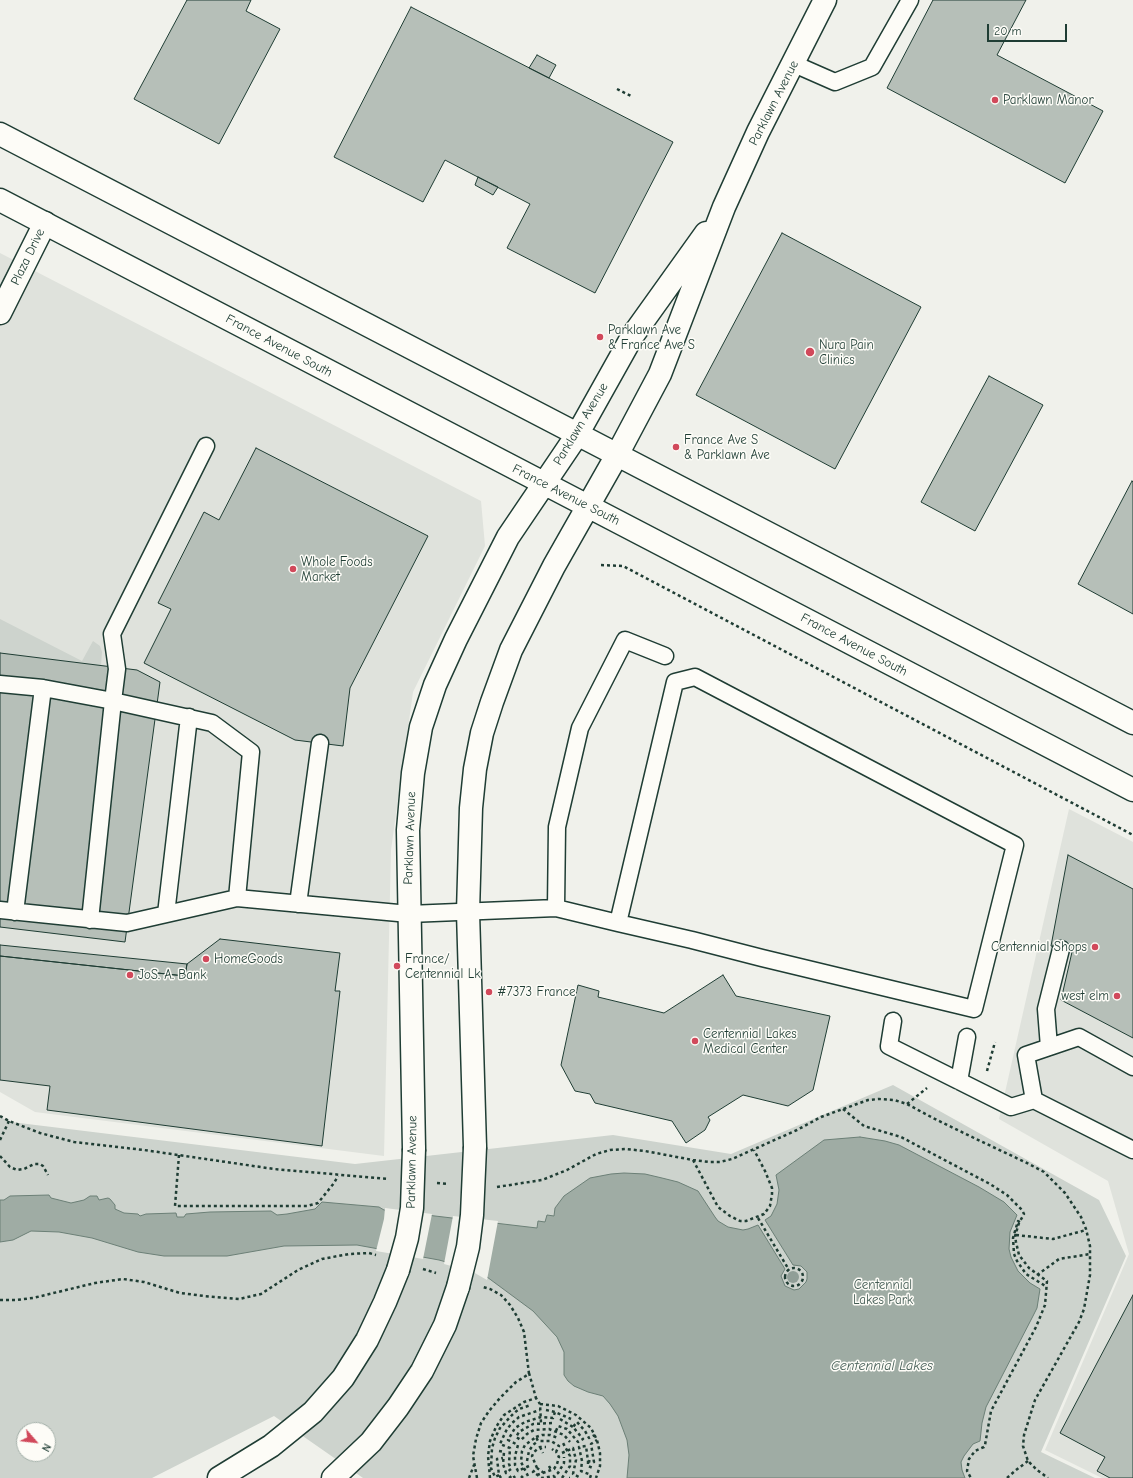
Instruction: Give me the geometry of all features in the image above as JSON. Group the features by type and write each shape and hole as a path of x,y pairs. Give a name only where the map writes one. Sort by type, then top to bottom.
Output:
{"street":[{"name":"Parklawn Avenue","path":"333,1478 371,1442 398,1407 422,1371 444,1325 460,1283 468,1247 472,1215 476,1147 468,912 471,808 475,768 486,721 511,650 554,566 617,455 660,374 724,207 758,132 794,64 825,0"},
{"path":"0,134 1133,723"},
{"name":"France Avenue South","path":"0,200 1133,790"},
{"name":"Parklawn Avenue","path":"219,1478 271,1446 313,1412 338,1384 367,1340 385,1302 398,1270 407,1238 412,1208 414,1149 408,830 413,774 421,727 436,685 463,625 508,537 577,435 633,335 724,207"},
{"name":"Plaza Drive","path":"0,313 45,223"}],"lane":[{"path":"794,64 835,82 872,68 910,0"},
{"path":"90,920 117,669 112,634 206,446"},
{"path":"556,908 557,827 580,728 625,640 666,656"},
{"path":"43,688 8,911 127,923 238,898 409,914 556,908 618,923 974,1009 1015,845 695,677 675,682 618,923"},
{"path":"0,684 43,688 113,701 212,723 251,752 238,898"},
{"path":"166,914 189,718"},
{"path":"298,904 320,743"},
{"path":"1049,1047 1046,1009 1061,949"},
{"path":"893,1021 889,1046 1011,1107 1034,1100 1133,1150"},
{"path":"959,1081 967,1037"},
{"path":"1034,1100 1026,1055 1049,1047 1079,1037 1133,1066"}],"path":[{"path":"617,89 631,96"},
{"path":"601,565 623,566 1133,835"},
{"path":"986,1078 995,1042"},
{"path":"907,1104 932,1084"},
{"path":"496,1188 542,1180 567,1170 596,1154 610,1150 626,1149 645,1151 693,1160 720,1162 754,1150 821,1117 868,1100 894,1100 907,1104 1027,1163 1044,1172 1065,1193 1075,1206 1086,1230 1090,1254 1090,1275 1084,1309 1079,1322 1035,1400 1028,1421 1023,1446 1028,1462 1048,1478"},
{"path":"843,1109 864,1126 901,1137 1008,1195 1024,1214 1020,1222 1016,1242 1019,1255 1029,1268 1047,1281 1044,1305 1041,1315 992,1411 984,1447 975,1451 969,1459 967,1471 971,1478"},
{"path":"0,1116 8,1121 40,1133 74,1142 179,1155 274,1170 393,1180"},
{"path":"0,1140 8,1121"},
{"path":"693,1160 718,1207 726,1214 740,1221 751,1220 764,1214 770,1206 772,1194 772,1188 754,1150"},
{"path":"179,1155 175,1206 307,1206 318,1202 338,1176"},
{"path":"0,1156 10,1167 18,1170 34,1164 40,1164 43,1166 48,1175"},
{"path":"433,1183 449,1184"},
{"path":"758,1218 789,1270"},
{"path":"1020,1222 1018,1222 1013,1238 1014,1254 1026,1274 1047,1287"},
{"path":"1016,1236 1053,1239 1086,1230"},
{"path":"0,1300 33,1298 95,1283 123,1280 144,1282 180,1293 239,1299 261,1294 298,1270 322,1260 349,1254 368,1253 376,1255"},
{"path":"1037,1275 1059,1259 1090,1254"},
{"path":"421,1268 460,1283 490,1289 501,1295 510,1305 524,1332 529,1372 536,1398 540,1404 541,1423"},
{"path":"795,1268 802,1274 801,1283 796,1286 788,1284 785,1279 789,1270 795,1268"},
{"path":"477,1478 473,1456 481,1423 500,1398 516,1382 529,1374 529,1372"},
{"path":"490,1478 488,1451 490,1441 496,1427 504,1415 510,1410 528,1400 536,1398"},
{"path":"540,1404 558,1406 576,1415 588,1425 595,1435 600,1453 600,1466 596,1478"},
{"path":"499,1475 495,1476 491,1468 492,1448 495,1438 500,1428 513,1414 520,1409 531,1405"},
{"path":"499,1451 504,1452 503,1464 506,1473 512,1469 509,1464 510,1448 500,1444 506,1431 510,1424 519,1417 540,1410"},
{"path":"546,1410 571,1419"},
{"path":"529,1466 518,1471 515,1465 515,1456 518,1445 508,1440 515,1428 525,1422 540,1417 553,1418 555,1412"},
{"path":"556,1431 558,1426 567,1429 578,1442 583,1439 573,1427 560,1419"},
{"path":"573,1427 577,1422 589,1438 595,1435"},
{"path":"552,1423 533,1424 519,1432 516,1438 521,1440 534,1430 542,1429 556,1431 564,1435 570,1442"},
{"path":"528,1476 522,1462 522,1451 525,1445 536,1437 542,1435 550,1435 558,1438"},
{"path":"536,1437 538,1441"},
{"path":"588,1461 594,1462 591,1444 597,1440"},
{"path":"527,1461 529,1451 538,1441 551,1441 559,1446 556,1452"},
{"path":"562,1478 570,1466 570,1456 563,1443"},
{"path":"544,1473 537,1468 532,1456 540,1447 546,1446"},
{"path":"590,1478 591,1475 581,1471 582,1461 579,1447 586,1446 588,1466 593,1468"},
{"path":"540,1447 542,1454"},
{"path":"562,1453 573,1448 576,1460 573,1474 581,1478"},
{"path":"537,1476 551,1470 557,1464 558,1457 556,1452 552,1449"},
{"path":"537,1468 533,1472 537,1476 542,1478 554,1477 562,1468 564,1457"},
{"path":"501,1478 499,1475 497,1459 504,1458"},
{"path":"1007,1478 1028,1462"},
{"path":"469,1478 474,1464"},
{"path":"549,1466 551,1470"},
{"path":"509,1478 513,1475 515,1478"}],"shaded area":[{"path":"0,253 481,501 485,546 413,692 391,850 384,1156 35,1112 0,1092"},
{"path":"1069,809 1133,842 1133,1478 1102,1478 1045,1450 1129,1254 1108,1181 999,1119"}],"green space":[{"path":"0,619 82,661 93,641 100,646 102,652 101,666 0,653"},
{"name":"Centennial Lakes Park","path":"893,1085 1099,1200 1126,1256 1041,1452 1095,1478 363,1478 274,1416 152,1478 0,1478 0,1117 11,1122 355,1164 613,1135 731,1154"}],"water":[{"name":"Centennial Lakes","path":"860,1137 899,1145 979,1187 1004,1202 1017,1215 1010,1232 1009,1249 1011,1257 1018,1271 1030,1283 1040,1289 1037,1308 986,1407 980,1441 973,1444 961,1462 965,1478 627,1478 629,1455 627,1440 618,1416 603,1396 574,1386 568,1381 564,1375 564,1352 557,1337 533,1311 487,1277 457,1265 439,1260 357,1245 284,1246 227,1256 164,1256 138,1252 92,1238 59,1232 31,1231 13,1240 0,1242 0,1200 4,1200 10,1196 49,1195 51,1198 71,1203 84,1200 90,1196 97,1196 99,1200 110,1199 115,1205 115,1209 124,1213 138,1214 140,1216 146,1214 176,1213 177,1217 184,1217 186,1214 210,1212 271,1211 277,1215 287,1214 315,1209 322,1202 379,1207 384,1210 537,1228 538,1221 545,1222 547,1215 554,1216 555,1208 564,1196 590,1178 624,1173 645,1174 678,1182 698,1191 718,1221 728,1227 743,1230 758,1225 785,1269 781,1276 785,1286 794,1290 799,1289 806,1282 807,1272 801,1266 793,1265 765,1220 771,1216 777,1204 779,1190 776,1175 824,1140"}],"pier":[{"path":"385,1208 432,1214 423,1259 376,1251 384,1219"},
{"path":"453,1216 498,1221 487,1280 473,1272 444,1264"}],"building":[{"path":"187,0 251,0 246,11 280,29 219,144 134,99"},
{"name":"Parklawn Manor","path":"933,0 1026,0 997,55 1103,111 1065,183 887,88"},
{"path":"411,7 673,142 595,293 507,248 530,204 445,160 423,202 334,157"},
{"path":"537,55 556,65 549,78 529,68"},
{"path":"478,177 498,187 493,195 475,185"},
{"path":"782,233 921,307 835,469 696,395"},
{"path":"989,376 1043,405 975,531 921,502"},
{"name":"Whole Foods Market","path":"256,448 428,536 350,688 343,746 295,740 144,663 171,609 158,603 204,512 219,520"},
{"path":"1132,481 1133,482 1133,614 1078,584"},
{"path":"0,653 137,670 160,682 125,942 0,927"},
{"name":"Centennial Shops","path":"1068,855 1133,889 1133,1038 1061,1000 1072,952 1051,946"},
{"path":"220,939 340,953 335,991 340,991 322,1146 47,1110 50,1086 0,1080 0,956 185,976 187,964"},
{"path":"0,945 187,964 185,976 0,956"},
{"name":"Centennial Lakes Medical Center","path":"723,975 736,996 830,1016 813,1090 788,1106 743,1095 708,1117 710,1120 705,1130 686,1143 672,1121 595,1103 590,1094 575,1091 561,1065 578,985 599,991 598,997 664,1013"},
{"path":"1133,1295 1133,1478 1110,1478 1097,1471 1105,1457 1060,1433"}],"place":[{"name":"Parklawn Manor","path":"995,100"},
{"name":"Parklawn Ave & France Ave S","path":"600,337"},
{"name":"Nura Pain Clinics","path":"810,352"},
{"name":"France Ave S & Parklawn Ave","path":"676,447"},
{"name":"Whole Foods Market","path":"293,569"},
{"name":"Centennial Shops","path":"1095,947"},
{"name":"HomeGoods","path":"206,959"},
{"name":"France/ Centennial Lk","path":"397,966"},
{"name":"JoS. A. Bank","path":"130,975"},
{"name":"#7373 France","path":"489,992"},
{"name":"west elm","path":"1117,996"},
{"name":"Centennial Lakes Medical Center","path":"695,1041"}]}
